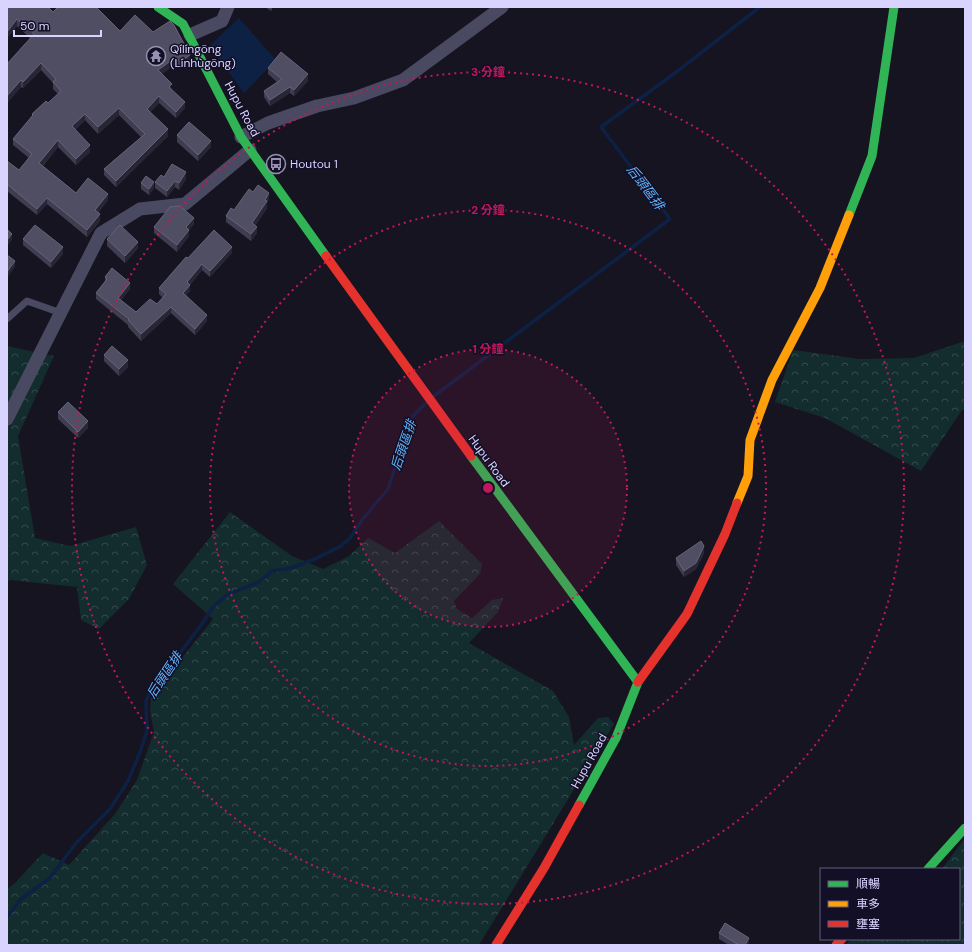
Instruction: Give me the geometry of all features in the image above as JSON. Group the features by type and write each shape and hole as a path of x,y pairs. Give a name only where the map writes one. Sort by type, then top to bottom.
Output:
{"main road":[{"name":"Hupu Road","path":"158,7 169,13 183,24 190,35 241,137 432,403 638,682 616,738 544,868 496,945"},
{"path":"638,682 687,614 725,534 748,476 750,440 772,380 820,288 872,156 894,7"},
{"path":"929,868 965,828"}],"street":[{"path":"190,35 222,21 228,7"},
{"path":"241,137 268,123 317,106 354,98 403,80 502,7"},
{"path":"7,420 101,233 140,209 185,204 250,150"}],"lane":[{"path":"7,319 27,301 61,313"}],"green space":[{"path":"965,341 965,410 962,410 921,471 825,418 775,402 793,350 860,359 914,358"},
{"path":"7,346 54,356 18,436 35,538 70,546 136,527 147,565 129,599 99,629 81,620 77,587 10,580 7,582"},
{"path":"230,512 292,556 323,569 349,556 368,538 395,553 439,521 482,564 480,574 454,601 457,609 472,618 492,600 503,598 498,612 469,643 553,691 569,717 574,745 598,718 608,717 614,724 479,945 7,945 7,889 14,884 43,853 69,865 115,814 137,780 154,732 150,711 151,697 213,619 173,584"},
{"path":"965,838 965,945 845,945 851,940 960,940 960,868 943,868"}],"water":[{"path":"239,18 276,60 244,93 209,46"}],"building":[{"path":"7,7 48,7 53,12 58,7 96,7 120,31 135,15 153,32 170,21 174,25 190,55 180,62 176,57 158,70 172,84 169,87 185,102 176,112 159,96 147,109 168,129 116,181 104,169 145,134 119,108 98,127 85,114 72,126 90,145 76,159 58,140 39,163 76,193 88,178 108,194 95,210 100,214 87,230 47,198 37,209 7,184 7,161 19,170 32,154 13,139 33,115 32,114 46,101 48,103 61,91 53,82 56,79 41,63 23,82 21,80 7,96 7,64 34,34 17,19 7,32"},
{"path":"281,52 308,74 294,90 290,87 270,100 264,91 282,79 268,68"},
{"path":"189,122 211,141 198,155 177,135"},
{"path":"172,164 186,172 179,183 175,181 167,191 155,182 161,175 164,177"},
{"path":"146,176 154,182 149,189 141,183"},
{"path":"258,185 269,193 265,200 267,201 252,223 257,227 251,234 226,216 231,208 234,210 249,189 253,192"},
{"path":"180,206 194,218 186,227 189,230 177,245 154,227 170,207"},
{"path":"35,225 63,247 51,262 23,239"},
{"path":"120,225 138,242 125,256 107,239"},
{"path":"7,229 12,234 7,240"},
{"path":"214,230 232,247 210,271 202,264 187,282 190,285 183,293 207,315 195,329 171,307 141,334 128,320 129,319 96,293 107,279 105,277 112,268 130,283 118,298 136,312 150,299 157,304 166,294 159,288 186,257 188,258"},
{"path":"7,255 15,261 7,272"},
{"path":"112,346 128,360 119,369 104,355"},
{"path":"68,402 88,421 78,432 58,412"},
{"path":"701,541 704,546 696,563 684,571 676,558"},
{"path":"725,923 749,938 745,945 739,945 719,933"}],"waterway":[{"name":"后頭區排","path":"434,396 670,219 601,127 675,73 760,7"},
{"name":"后頭區排","path":"7,917 21,899 50,878 76,843 110,809 128,781 140,752 147,731 146,701 149,694 202,624 213,607 227,595 259,582 272,571 291,568 315,559 341,546 350,538 362,520 388,489 412,417 426,403"}],"traffic: fast":[{"path":"158,7 183,24 241,137 326,256"},
{"path":"849,215 872,156 894,7"},
{"path":"471,456 638,682 616,738 579,805"},
{"path":"929,868 965,828"}],"traffic: slow":[{"path":"737,503 748,476 750,440 772,380 820,288 849,215"}],"traffic: jam":[{"path":"326,256 471,456"},
{"path":"638,682 687,614 725,534 737,503"},
{"path":"496,945 544,868 579,805"},
{"path":"836,945 841,940"}],"place":[{"name":"Qílíngōng (Línhùgōng)","path":"156,56"},
{"name":"Houtou 1","path":"276,164"}]}
